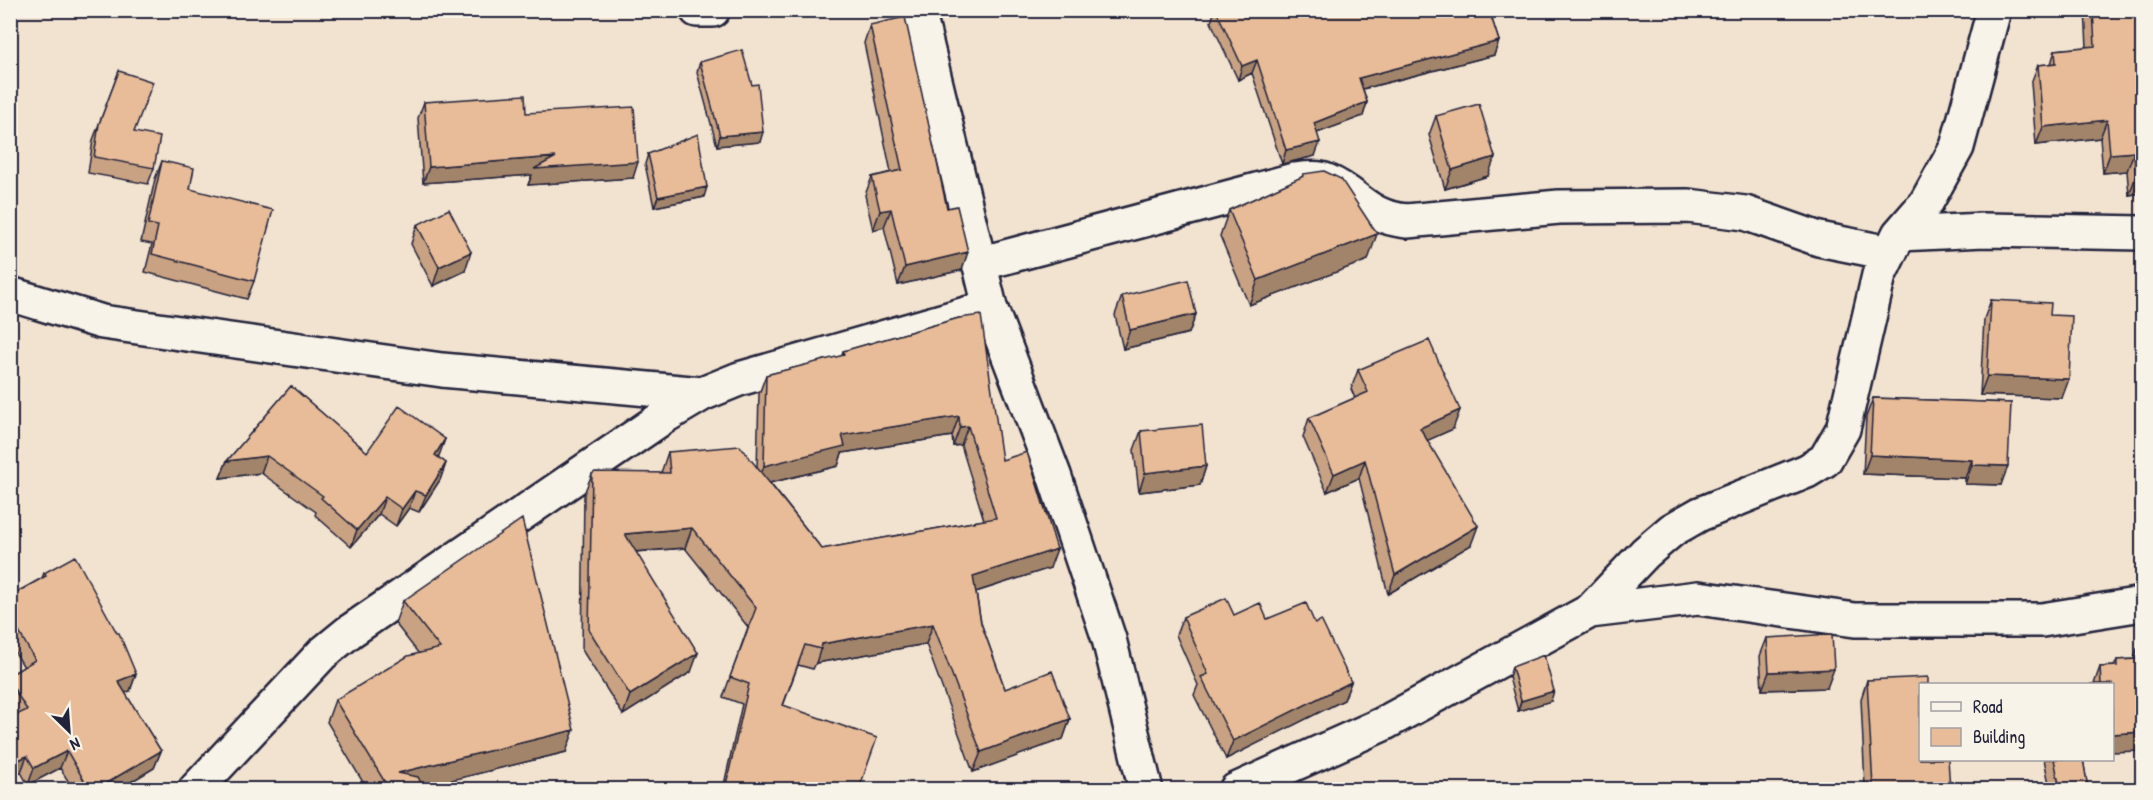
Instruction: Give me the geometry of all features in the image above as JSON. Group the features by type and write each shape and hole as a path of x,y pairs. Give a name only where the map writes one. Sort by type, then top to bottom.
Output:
{"street":[{"path":"697,10 713,10"},
{"path":"918,10 990,307 1054,475 1108,639 1146,789"},
{"path":"1236,789 1383,724 1590,611 1645,552 1672,530 1700,513 1807,471 1825,460 1843,429 1880,275 1894,243 1926,203 1957,147 1994,10"},
{"path":"979,264 1283,183 1310,179 1326,181 1386,219 1407,221 1559,207 1688,206 1745,213 1820,239 1894,243 1984,230 2142,233"},
{"path":"10,294 102,322 442,370 702,394"},
{"path":"195,789 322,654 349,632 665,416 702,394 739,379 990,307"},
{"path":"1590,611 1698,598 1855,620 2019,620 2082,616 2142,604"}],"building":[{"path":"1216,10 1489,10 1499,41 1359,78 1367,102 1314,123 1320,142 1286,150 1257,60 1242,66"},
{"path":"2093,10 2142,10 2142,176 2136,176 2134,152 2110,154 2107,120 2043,127 2038,65 2056,63 2055,50 2095,46"},
{"path":"905,17 947,208 957,206 968,252 905,267 891,209 880,211 872,177 902,170 870,25"},
{"path":"742,50 752,85 758,84 763,132 720,136 700,62"},
{"path":"119,71 153,82 134,132 160,137 154,168 94,157 99,124"},
{"path":"525,95 526,113 634,107 638,162 534,169 556,157 429,167 424,102"},
{"path":"1479,104 1495,157 1452,170 1436,116"},
{"path":"698,134 707,187 658,197 648,154"},
{"path":"162,161 194,168 190,189 273,210 254,281 152,254 158,226 148,224"},
{"path":"1324,171 1341,179 1377,234 1258,280 1229,210 1304,176 1303,174"},
{"path":"449,209 471,252 439,267 417,225"},
{"path":"1188,280 1196,314 1130,330 1122,296"},
{"path":"1991,300 2051,303 2050,315 2072,316 2069,379 1987,376"},
{"path":"981,315 1002,460 1027,452 1057,549 973,576 981,623 1005,689 1052,671 1070,719 981,752 933,624 822,644 821,649 805,645 783,705 877,738 859,789 725,789 749,684 730,677 756,608 692,528 625,534 698,653 630,695 589,630 592,474 595,472 670,473 668,452 740,446 822,549 996,518 968,426 960,427 959,416 842,435 845,446 764,466 766,375 844,355 843,351 959,318"},
{"path":"1429,340 1460,410 1420,428 1478,526 1395,575 1365,460 1334,474 1309,418 1368,392 1358,370"},
{"path":"291,386 367,452 399,406 445,439 435,455 446,463 426,495 415,491 402,509 385,497 357,530 321,498 323,496 267,456 227,461"},
{"path":"1873,398 2011,403 2008,466 1972,465 1972,460 1870,455"},
{"path":"1202,425 1206,466 1145,473 1141,431"},
{"path":"522,519 574,730 398,773 418,777 424,789 389,789 335,700 408,656 440,648 403,601"},
{"path":"75,556 119,633 136,674 118,681 161,751 96,789 89,789 67,751 34,768 27,756 10,764 10,718 27,710 10,682 10,675 35,660 10,616 10,596 46,576 44,573"},
{"path":"1226,598 1234,615 1260,603 1267,619 1306,603 1315,624 1321,620 1351,682 1233,741 1201,677 1208,674 1183,617"},
{"path":"1832,634 1834,669 1769,672 1767,638"},
{"path":"2137,649 2142,649 2142,732 2114,734 2114,683 2101,683 2100,667 2117,666 2117,660 2138,659"},
{"path":"1544,655 1554,691 1521,701 1512,667"},
{"path":"1928,677 1928,683 1919,683 1919,761 1948,761 1950,789 1786,789 1786,785 1873,787 1867,680"},
{"path":"2054,761 2083,761 2088,789 2060,789"}]}
